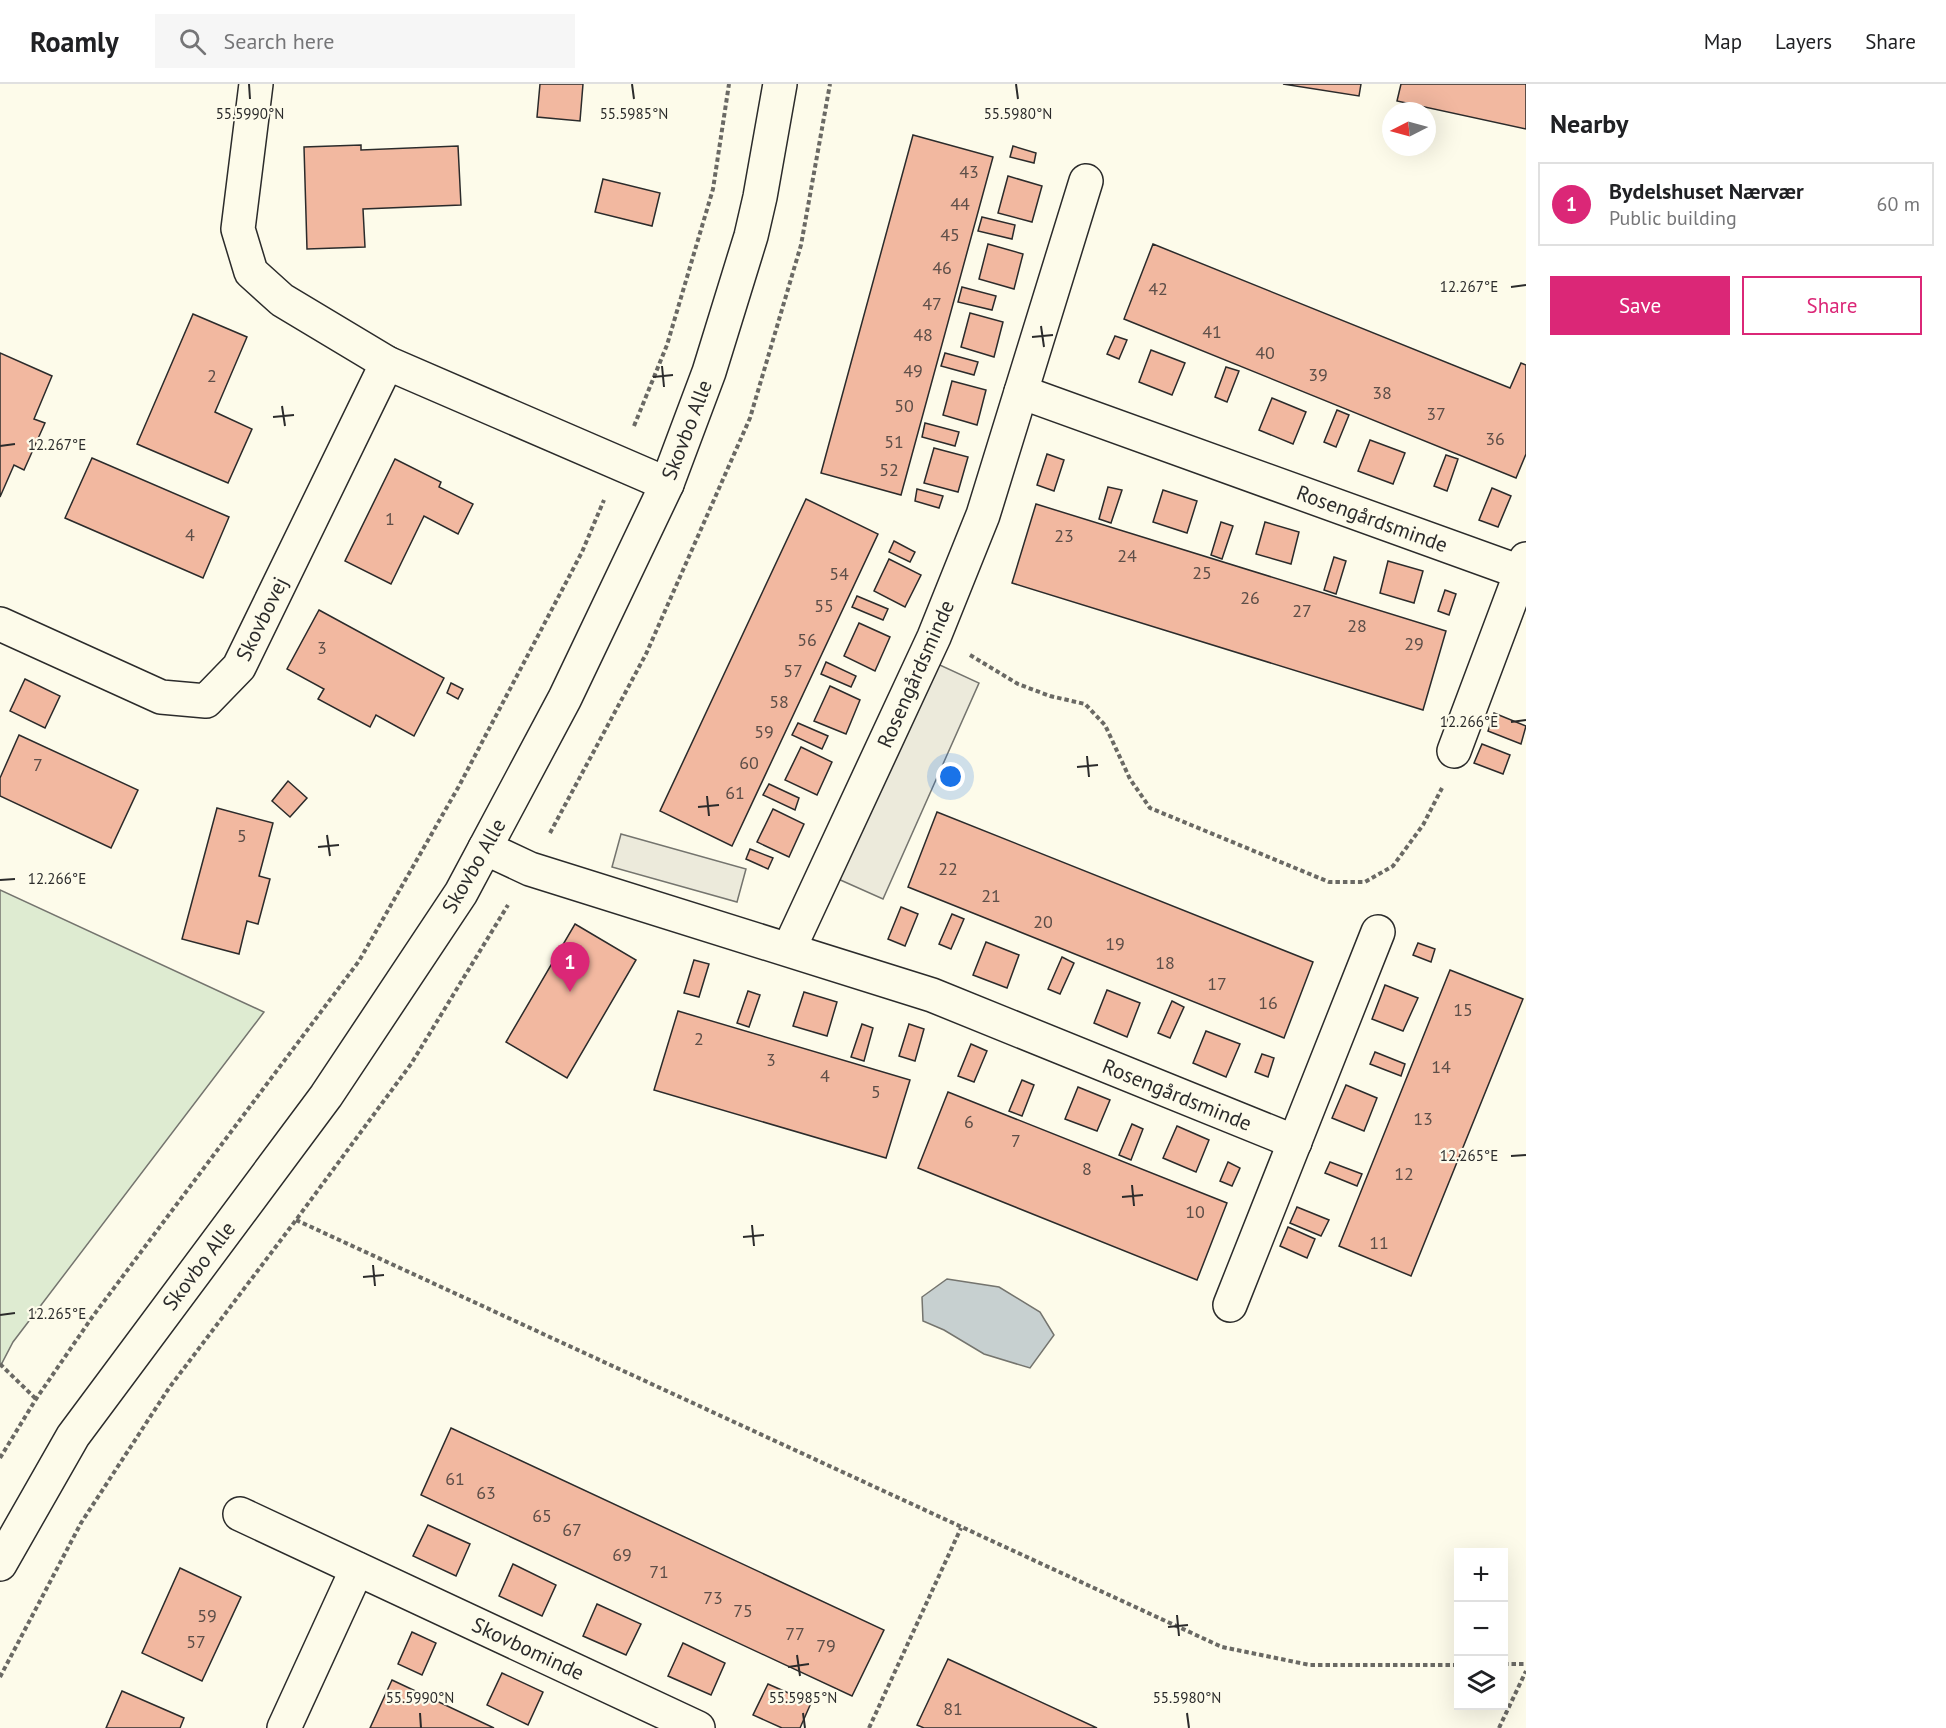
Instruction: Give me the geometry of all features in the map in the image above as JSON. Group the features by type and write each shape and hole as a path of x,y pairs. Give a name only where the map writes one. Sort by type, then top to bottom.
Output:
{"street":[{"path":"256,84 238,229 251,272 282,300 387,363 667,484"},
{"name":"Skovbo Alle","path":"0,1564 73,1436 326,1096 461,893 565,698 667,484 709,372 751,236 780,84"},
{"name":"Rosengårdsminde","path":"789,949 934,637 983,515 1086,181"},
{"name":"Skovbovej","path":"0,624 161,697 206,700 239,667 387,363"},
{"name":"Rosengårdsminde","path":"1021,392 1523,566 1454,751"},
{"name":"Rosengårdsminde","path":"485,848 530,869 932,995 1294,1142"},
{"path":"1230,1305 1378,932"},
{"name":"Skovbominde","path":"240,1514 698,1728"},
{"path":"284,1728 357,1569"}],"path":[{"path":"0,1458 36,1398 93,1316 359,961 459,786 582,552 667,345 713,189 729,84"},
{"path":"934,637 968,653 1018,684 1050,696 1085,704 1105,725 1131,779 1150,808 1329,882 1365,882 1393,866 1423,825 1443,786 1454,751"},
{"path":"296,1220 1222,1647 1310,1665 1454,1665"},
{"path":"0,1364 36,1398"},
{"path":"869,1728 961,1528"},
{"path":"1508,1664 1526,1664"},
{"path":"1499,1728 1526,1671"}],"green space":[{"path":"0,890 264,1012 13,1342 0,1367"}],"shaded area":[{"path":"916,654 979,683 883,899 818,870"},
{"path":"621,834 746,869 737,902 612,867"},
{"path":"947,1279 999,1287 1040,1312 1054,1335 1030,1368 984,1354 944,1330 923,1321 922,1297"}],"building":[{"path":"540,84 583,84 580,121 537,117"},
{"path":"1283,84 1361,84 1359,96"},
{"path":"1401,84 1526,84 1526,129 1436,109 1436,102 1397,101"},
{"path":"913,135 993,157 901,495 821,473"},
{"path":"361,145 361,150 458,146 461,205 363,209 365,247 307,249 304,147"},
{"path":"1013,146 1036,153 1034,163 1010,157"},
{"path":"1008,176 1042,186 1032,222 998,213"},
{"path":"603,179 660,193 652,226 595,212"},
{"path":"982,217 1015,225 1012,239 978,231"},
{"path":"988,244 1023,254 1014,289 979,279"},
{"path":"1153,244 1510,388 1521,363 1526,365 1526,454 1516,478 1124,319"},
{"path":"962,287 996,296 992,310 958,302"},
{"path":"970,313 1003,322 994,357 961,347"},
{"path":"193,314 247,337 215,412 252,429 228,483 137,444"},
{"path":"1115,336 1127,340 1119,359 1107,354"},
{"path":"1151,350 1185,363 1172,395 1139,382"},
{"path":"0,353 52,376 34,419 45,423 24,470 14,465 0,497"},
{"path":"945,353 978,362 974,375 941,366"},
{"path":"1226,367 1239,371 1227,402 1215,397"},
{"path":"952,381 986,390 977,425 943,415"},
{"path":"1272,398 1306,412 1293,444 1259,430"},
{"path":"1337,410 1349,415 1336,447 1324,442"},
{"path":"925,423 959,432 955,446 922,437"},
{"path":"1370,440 1405,453 1393,484 1358,471"},
{"path":"934,448 968,457 958,492 924,483"},
{"path":"1047,454 1064,460 1054,491 1037,485"},
{"path":"1446,455 1458,459 1447,491 1434,486"},
{"path":"92,458 229,517 203,578 65,518"},
{"path":"395,459 441,482 439,487 473,504 458,534 424,516 391,584 345,561"},
{"path":"1108,487 1122,490 1111,523 1099,519"},
{"path":"1492,488 1511,496 1498,527 1479,520"},
{"path":"917,489 943,496 939,508 915,501"},
{"path":"1163,490 1197,501 1187,533 1153,522"},
{"path":"806,499 878,534 732,846 660,811"},
{"path":"1036,504 1446,631 1423,710 1012,583"},
{"path":"1221,522 1233,526 1222,559 1211,555"},
{"path":"1265,522 1299,532 1291,564 1256,554"},
{"path":"894,541 915,552 910,562 889,552"},
{"path":"1334,557 1346,561 1336,594 1324,590"},
{"path":"889,559 921,575 905,607 874,591"},
{"path":"1388,561 1423,571 1414,603 1380,593"},
{"path":"1445,590 1456,594 1449,615 1438,611"},
{"path":"857,596 888,609 883,620 852,607"},
{"path":"319,610 444,678 414,736 376,715 370,727 318,699 324,689 287,669"},
{"path":"859,623 890,637 875,671 844,656"},
{"path":"826,662 856,676 851,687 821,674"},
{"path":"25,679 60,696 45,728 10,711"},
{"path":"451,683 463,689 458,699 447,693"},
{"path":"830,686 860,700 846,734 814,721"},
{"path":"1494,713 1526,726 1521,744 1488,731"},
{"path":"798,723 828,736 822,749 792,735"},
{"path":"19,735 138,790 111,848 0,796 0,778"},
{"path":"1482,744 1510,755 1503,774 1474,763"},
{"path":"801,747 832,762 817,795 785,780"},
{"path":"288,781 307,798 290,817 272,801"},
{"path":"769,784 799,798 795,810 763,795"},
{"path":"217,808 273,823 259,876 270,879 258,924 247,921 239,954 182,939"},
{"path":"773,809 804,824 789,857 757,842"},
{"path":"937,812 1313,962 1284,1038 908,887"},
{"path":"750,849 773,858 768,869 746,859"},
{"path":"901,907 918,914 905,946 888,939"},
{"path":"952,914 964,919 951,949 939,944"},
{"path":"575,924 636,960 567,1078 506,1042"},
{"path":"986,942 1019,955 1007,988 973,975"},
{"path":"1418,943 1435,949 1431,962 1413,955"},
{"path":"1062,957 1074,963 1060,994 1048,989"},
{"path":"694,960 709,964 699,997 684,993"},
{"path":"1450,970 1523,999 1411,1276 1339,1246"},
{"path":"1385,985 1418,998 1403,1031 1372,1019"},
{"path":"1107,990 1140,1003 1127,1037 1094,1023"},
{"path":"748,991 760,995 749,1027 737,1023"},
{"path":"804,992 837,1002 827,1036 793,1026"},
{"path":"1172,1001 1184,1007 1170,1038 1158,1033"},
{"path":"678,1011 910,1080 886,1158 654,1090"},
{"path":"862,1024 873,1028 864,1061 851,1057"},
{"path":"909,1024 924,1029 915,1061 899,1056"},
{"path":"1206,1031 1240,1044 1226,1077 1193,1063"},
{"path":"971,1044 987,1051 974,1082 958,1076"},
{"path":"1375,1052 1405,1064 1401,1076 1370,1064"},
{"path":"1262,1054 1274,1058 1268,1077 1255,1072"},
{"path":"1022,1080 1034,1085 1022,1116 1009,1111"},
{"path":"1346,1085 1377,1098 1364,1131 1332,1118"},
{"path":"1078,1087 1110,1100 1097,1131 1065,1119"},
{"path":"948,1092 1227,1203 1197,1280 918,1168"},
{"path":"1132,1124 1143,1129 1131,1160 1119,1155"},
{"path":"1177,1126 1209,1140 1196,1172 1163,1158"},
{"path":"1228,1162 1240,1168 1232,1186 1220,1181"},
{"path":"1330,1162 1362,1174 1357,1186 1325,1173"},
{"path":"1297,1207 1329,1220 1321,1236 1290,1223"},
{"path":"1288,1227 1315,1239 1307,1258 1280,1246"},
{"path":"451,1428 884,1630 852,1696 421,1495"},
{"path":"428,1525 470,1544 456,1576 413,1556"},
{"path":"513,1564 556,1585 542,1616 499,1596"},
{"path":"180,1568 241,1597 202,1681 142,1653"},
{"path":"597,1604 641,1624 626,1655 583,1636"},
{"path":"412,1632 436,1643 422,1675 398,1664"},
{"path":"683,1643 725,1663 711,1695 668,1676"},
{"path":"948,1659 1097,1728 924,1728 917,1725"},
{"path":"502,1673 543,1692 528,1725 487,1705"},
{"path":"392,1680 494,1728 370,1728"},
{"path":"768,1684 811,1703 800,1728 782,1728 753,1715"},
{"path":"122,1691 184,1718 180,1728 106,1728"}],"place":[{"name":"Bydelshuset Nærvær","path":"570,992"}]}
